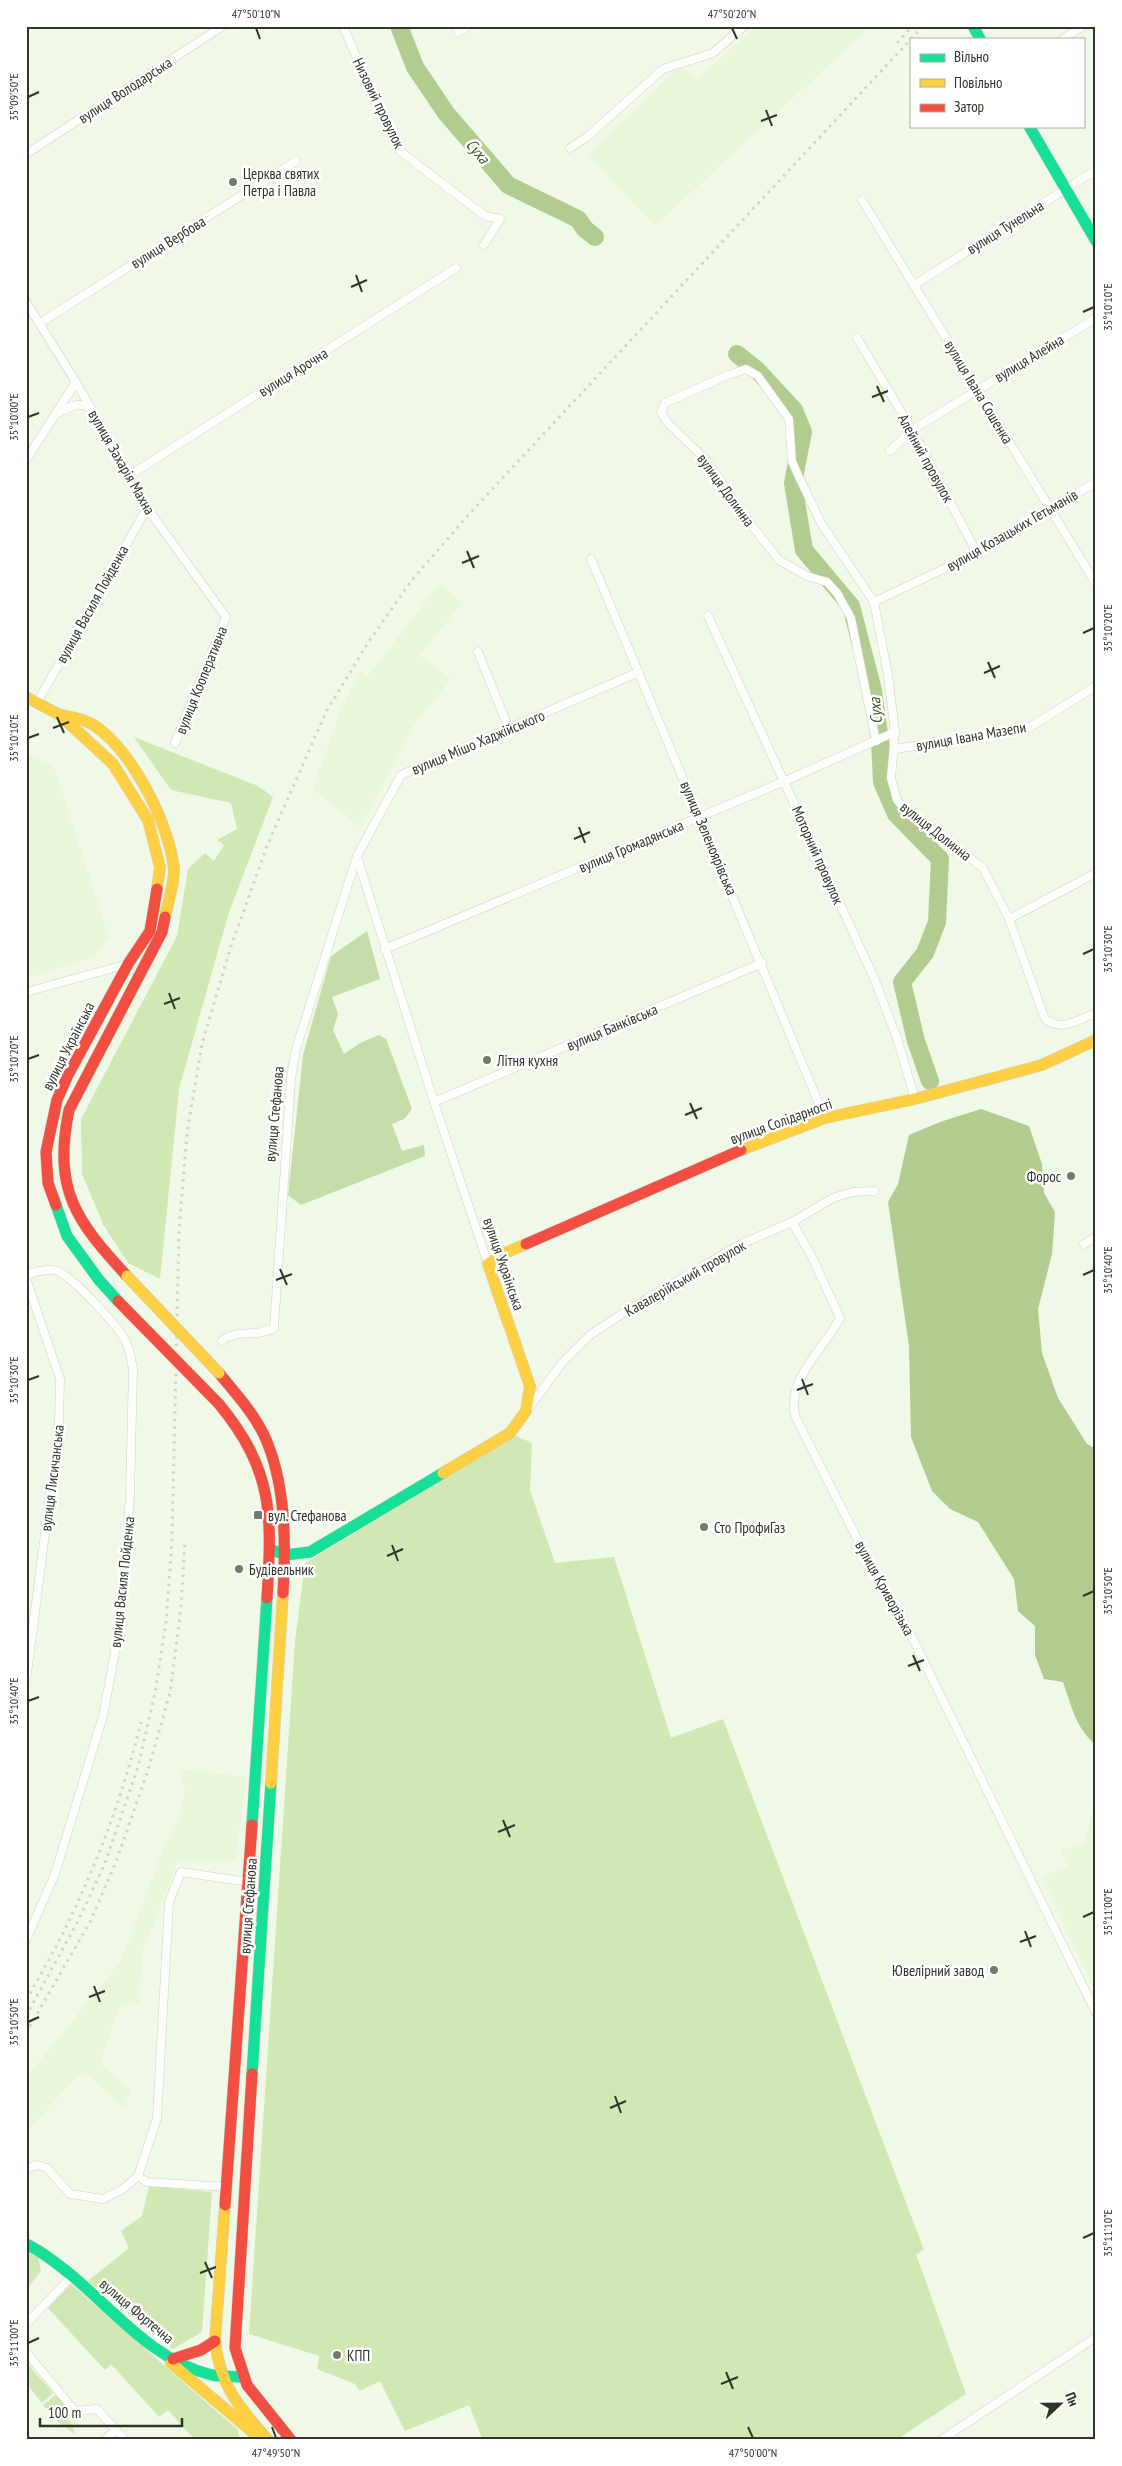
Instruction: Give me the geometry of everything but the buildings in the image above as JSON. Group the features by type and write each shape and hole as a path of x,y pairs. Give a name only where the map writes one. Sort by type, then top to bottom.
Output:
{"main road":[{"path":"973,26 979,38"},
{"path":"1030,128 1064,190 1096,241"},
{"name":"вулиця Українська","path":"26,697 38,701 60,715 114,764 148,820 160,867 150,931 128,964 67,1077 55,1107 46,1152 48,1183 67,1236 99,1280 219,1404"},
{"name":"вулиця Українська","path":"60,715 91,722 113,743 132,766 161,816 174,869 162,932 69,1110 62,1136 65,1184 73,1207 102,1250 219,1373"},
{"name":"вулиця Солідарності","path":"488,1264 505,1252 729,1155 825,1118 915,1099 1042,1065 1096,1040"},
{"name":"вулиця Українська","path":"285,1555 310,1552 510,1433 526,1411 530,1386 488,1264"},
{"name":"вулиця Стефанова","path":"219,1373 245,1405 263,1434 273,1458 278,1482 285,1555 235,2341 236,2355 243,2377 291,2440"},
{"name":"вулиця Стефанова","path":"219,1404 238,1426 262,1470 269,1516 270,1549 215,2341 220,2377"},
{"path":"270,1549 285,1555"},
{"name":"вулиця Фортечна","path":"27,2243 72,2275 167,2357 197,2371 220,2377 243,2377"},
{"path":"167,2357 194,2354 207,2348 215,2341"},
{"path":"167,2357 262,2440"},
{"path":"220,2377 236,2402 268,2440"}],"street":[{"name":"вулиця Володарська","path":"26,154 223,26"},
{"name":"Низовий провулок","path":"343,26 380,111 401,152 485,216 500,219 484,246"},
{"path":"458,32 468,26"},
{"path":"570,148 587,137 663,68 714,53 744,26"},
{"path":"1065,38 1083,26"},
{"name":"вулиця Вербова","path":"40,323 296,161"},
{"name":"вулиця Тунельна","path":"914,285 1096,170"},
{"name":"вулиця Івана Сошенка","path":"862,200 1096,584"},
{"name":"вулиця Арочна","path":"130,475 456,268"},
{"name":"вулиця Захарія Махна","path":"26,302 76,382 147,508 226,617"},
{"name":"вулиця Алейна","path":"890,451 912,430 977,388 1096,318"},
{"name":"Алейний провулок","path":"857,338 912,430 977,553"},
{"name":"вулиця Долинна","path":"876,741 851,618 837,594 827,582 807,576 779,560 742,513 708,462 668,422 661,412 665,403 680,395 746,369 758,376 789,419 792,461 820,523 874,602 888,675 892,733 895,748 891,778 897,800 903,807 983,868 1009,920 1045,1019 1054,1026 1064,1026 1096,1012"},
{"path":"26,460 58,414 76,382"},
{"path":"58,414 81,404 91,408"},
{"name":"вулиця Козацьких Гетьманів","path":"874,602 977,553 1096,482"},
{"name":"вулиця Василя Пойденка","path":"38,701 147,508"},
{"name":"вулиця Зеленоярівська","path":"591,559 762,963 825,1118"},
{"name":"Моторний провулок","path":"708,616 874,978 897,1038 915,1099"},
{"name":"вулиця Кооперативна","path":"175,743 226,617"},
{"path":"478,652 509,729"},
{"name":"вулиця Мішо Хаджійського","path":"356,856 401,775 639,672"},
{"name":"вулиця Івана Мазепи","path":"895,748 1027,729 1096,686"},
{"name":"вулиця Громадянська","path":"385,949 785,781 892,733"},
{"name":"вулиця Українська","path":"356,856 434,1102 488,1264"},
{"name":"вулиця Стефанова","path":"222,1341 229,1335 268,1332 274,1328 291,1078 296,1049 356,856"},
{"path":"1009,920 1096,873"},
{"name":"вулиця Банківська","path":"434,1102 762,963"},
{"path":"26,992 128,964"},
{"name":"Кавалерійський провулок","path":"526,1411 562,1363 590,1334 741,1244 792,1222 833,1198 852,1192 874,1191"},
{"name":"вулиця Криворізька","path":"792,1222 812,1257 840,1318 802,1375 794,1393 792,1404 795,1416 866,1556 909,1631 966,1744 1096,2013"},
{"path":"1084,1244 1096,1237"},
{"name":"вулиця Василя Пойденка","path":"26,1274 55,1270 68,1278 119,1331 130,1351 133,1369 130,1494 121,1620 103,1716 55,1874 26,1940"},
{"name":"вулиця Лисичанська","path":"26,1278 60,1379 59,1424 26,1682"},
{"path":"26,2169 37,2165 47,2168 70,2194 102,2199 123,2189 138,2176 157,2118 169,1902 181,1872 248,1882"},
{"path":"138,2176 147,2182 227,2187"},
{"path":"26,2324 72,2275"},
{"path":"941,2440 1096,2337"},
{"path":"26,2352 75,2411 97,2409 125,2440"},
{"path":"104,2440 116,2430"}],"shaded area":[{"path":"757,26 871,26 655,226 588,155 679,66 697,79"},
{"path":"440,583 462,603 420,655 451,679 414,725 360,827 313,789 340,712 361,671 368,676"},
{"path":"134,737 258,786 273,797 229,912 179,1089 160,1279 128,1263 104,1226 82,1174 81,1119 177,936 188,869 205,853 214,861 224,845 217,840 237,829 231,803 171,790"},
{"path":"26,754 53,765 109,937 94,957 26,979"},
{"path":"367,931 380,979 332,997 338,1014 333,1030 344,1054 360,1043 379,1035 386,1039 412,1109 404,1119 392,1124 402,1151 424,1145 425,1156 301,1205 288,1195 303,1055 331,956"},
{"path":"981,1109 1029,1126 1042,1164 1044,1193 1055,1212 1052,1254 1038,1309 1042,1353 1058,1398 1087,1444 1096,1449 1096,1745 1079,1724 1063,1682 1044,1679 1035,1655 1035,1626 1018,1611 1014,1579 978,1522 950,1509 932,1491 911,1437 909,1346 888,1202 898,1184 909,1135 940,1122"},
{"path":"516,1436 532,1443 530,1490 555,1563 614,1557 671,1738 723,1719 924,2250 916,2254 966,2394 896,2440 483,2440 469,2405 405,2431 380,2381 360,2391 355,2384 317,2369 319,2356 249,2334 295,1641 305,1563"},
{"path":"180,1769 247,1777 235,1861 178,1861 142,1952 139,2003 120,2005 100,2063 132,2092 123,2107 83,2071 26,2131 26,2078 121,1961 166,1842 182,1810 185,1788"},
{"path":"1096,1797 1096,1986 1093,1986 1042,1877 1068,1866 1061,1851 1085,1844"},
{"path":"149,2186 212,2192 202,2332 173,2349 88,2281 129,2248 121,2231 142,2216"},
{"path":"26,2250 38,2256 41,2271 30,2285 26,2286"},
{"path":"71,2284 238,2430 239,2436 237,2440 195,2440 168,2410 159,2417 111,2364 105,2370 48,2308"},
{"path":"26,2362 53,2393 42,2403 26,2383"},
{"path":"59,2392 75,2434 63,2426 43,2405"}],"waterway":[{"name":"Суха","path":"399,26 415,67 446,113 508,185 578,219 585,229 595,237"},
{"name":"Суха","path":"737,354 757,370 794,410 803,432 793,483 804,550 851,606 873,690 880,741 882,782 896,814 940,859 937,922 925,953 902,982 916,1041 930,1081"}],"railway":[{"path":"897,43 912,26"},
{"path":"912,38 923,26"},
{"path":"26,2016 79,1919 105,1863 138,1767 155,1693 166,1622 172,1541 179,1232 187,1133 202,1044 230,949 267,846 326,712 366,646 411,581 471,512 910,40"},
{"path":"26,2033 90,1922 116,1862 147,1773 170,1693 181,1608 185,1540"},
{"path":"26,2000 63,1934 94,1865 120,1795 141,1722"}],"traffic: fast":[{"path":"973,26 979,38"},
{"path":"1030,128 1096,241"},
{"path":"56,1205 67,1236 99,1280 118,1301"},
{"path":"270,1549 285,1555 310,1552 443,1473"},
{"path":"252,1825 267,1598"},
{"path":"252,2074 271,1783"},
{"path":"26,2244 43,2254 87,2288 119,2319 171,2359 212,2375 243,2377"}],"traffic: slow":[{"path":"26,697 60,715 113,764 148,820 160,867 157,889"},
{"path":"62,715 89,722 107,735 121,750 146,788 165,830 174,868 165,917"},
{"path":"741,1150 825,1118 915,1099 1042,1065 1096,1040"},
{"path":"443,1473 510,1433 526,1411 530,1386 488,1264 505,1253 526,1244"},
{"path":"127,1276 219,1373"},
{"path":"271,1783 283,1593"},
{"path":"225,2205 215,2341 221,2371 232,2395 268,2440"},
{"path":"171,2363 262,2440"}],"traffic: jam":[{"path":"56,1205 48,1183 46,1152 57,1100 67,1077 128,964 150,931 157,889"},
{"path":"127,1276 94,1238 72,1202 64,1161 65,1138 69,1110 162,932 165,917"},
{"path":"526,1244 741,1150"},
{"path":"118,1301 219,1404"},
{"path":"219,1373 255,1418 264,1435 277,1473 283,1513 283,1593"},
{"path":"219,1404 237,1428 250,1451 260,1473 266,1495 269,1518 267,1598"},
{"path":"225,2205 252,1825"},
{"path":"252,2074 235,2348 247,2385 291,2440"},
{"path":"173,2359 201,2350 215,2341"}],"place":[{"name":"Церква святих Петра і Павла","path":"233,182"},
{"name":"Літня кухня","path":"487,1060"},
{"name":"Форос","path":"1071,1176"},
{"name":"вул. Стефанова","path":"258,1515"},
{"name":"Сто ПрофиГаз","path":"704,1527"},
{"name":"Будівельник","path":"239,1569"},
{"name":"Ювелірний завод","path":"994,1970"},
{"name":"КПП","path":"337,2355"}]}
